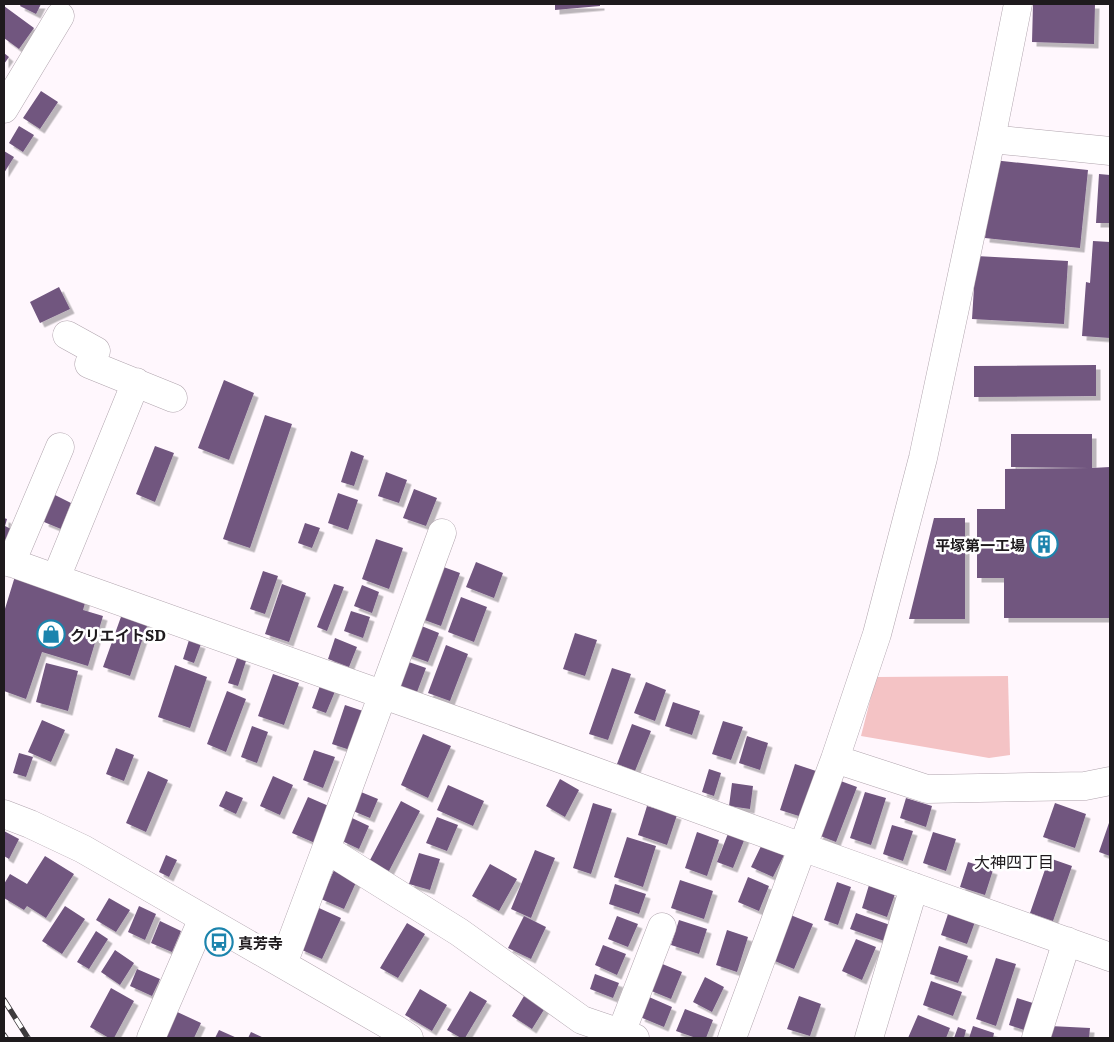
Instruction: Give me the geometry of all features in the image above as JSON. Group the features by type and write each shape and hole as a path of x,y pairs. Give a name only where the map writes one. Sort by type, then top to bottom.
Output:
{"street":[{"path":"732,1038 835,759 877,634 923,458 1018,4"},
{"path":"4,108 60,16"},
{"path":"991,139 1110,151"},
{"path":"67,335 96,351 89,364 174,398"},
{"path":"56,578 136,382"},
{"path":"60,448 7,562 383,694 1110,957"},
{"path":"283,964 442,532"},
{"path":"835,759 927,789 1086,786 1110,781"},
{"path":"4,814 30,824 82,849 409,1038"},
{"path":"326,849 459,932 582,1020 628,1036 660,956 662,927"},
{"path":"869,1038 914,887"},
{"path":"150,1038 203,918"},
{"path":"1036,1038 1067,941"}],"shaded area":[{"path":"1008,676 1010,755 989,758 861,736 876,677"}],"building":[{"path":"21,4 41,4 36,14 20,6"},
{"path":"555,4 600,4 600,6 555,10"},
{"path":"1033,4 1095,4 1094,44 1032,42"},
{"path":"4,6 34,28 19,49 4,38"},
{"path":"4,53 9,57 4,64"},
{"path":"41,91 58,102 40,129 23,118"},
{"path":"19,126 34,135 23,152 9,143"},
{"path":"4,151 14,157 4,173"},
{"path":"993,160 1088,170 1080,248 985,238"},
{"path":"1099,174 1110,175 1110,223 1096,223"},
{"path":"1093,241 1110,242 1110,338 1082,336 1086,282 1090,283"},
{"path":"976,256 1068,261 1064,324 972,319"},
{"path":"59,287 70,309 40,323 30,302"},
{"path":"1096,365 1096,396 974,397 974,366"},
{"path":"224,380 254,393 229,460 198,448"},
{"path":"265,415 292,424 250,548 223,539"},
{"name":"平塚第一工場","path":"1011,434 1092,434 1092,468 1110,467 1110,618 1004,618 1004,578 977,578 977,509 1005,509 1005,469 1089,468 1011,467"},
{"path":"155,446 174,453 155,502 136,494"},
{"path":"351,451 364,456 354,486 341,482"},
{"path":"386,472 407,480 399,503 378,496"},
{"path":"414,489 437,498 426,526 403,518"},
{"path":"338,493 358,500 348,530 328,523"},
{"path":"53,494 71,503 61,529 44,522"},
{"path":"4,518 7,519 5,526 13,530 4,551"},
{"path":"934,518 965,518 965,619 909,619"},
{"path":"305,523 320,528 312,548 298,543"},
{"path":"376,539 403,548 389,589 362,579"},
{"path":"476,562 503,573 494,598 466,587"},
{"path":"438,565 460,573 441,626 419,618"},
{"path":"263,571 278,576 265,614 250,609"},
{"name":"クリエイトSD","path":"16,573 87,596 83,610 103,616 88,666 42,652 26,699 4,691 4,612"},
{"path":"282,584 306,593 289,642 265,634"},
{"path":"334,584 344,587 327,631 317,627"},
{"path":"362,585 379,592 372,613 354,606"},
{"path":"461,597 487,607 474,642 448,632"},
{"path":"351,611 370,617 363,638 344,631"},
{"path":"122,614 148,623 130,676 103,667"},
{"path":"414,623 439,633 428,662 403,653"},
{"path":"575,633 597,640 585,676 563,669"},
{"path":"335,638 357,647 349,667 328,659"},
{"path":"189,640 201,644 194,663 183,659"},
{"path":"446,645 468,654 450,701 428,693"},
{"path":"237,658 246,661 238,686 228,683"},
{"path":"403,660 426,668 417,692 394,684"},
{"path":"46,663 78,671 68,711 36,702"},
{"path":"175,665 207,677 190,728 158,717"},
{"path":"612,668 631,674 608,740 589,734"},
{"path":"273,674 299,683 284,725 258,716"},
{"path":"646,682 666,690 655,721 634,713"},
{"path":"321,683 336,689 326,713 312,708"},
{"path":"227,691 246,699 226,752 207,744"},
{"path":"673,702 700,711 692,735 665,726"},
{"path":"345,705 363,711 350,750 332,744"},
{"path":"42,720 65,730 51,762 28,752"},
{"path":"723,721 743,727 731,760 712,754"},
{"path":"632,724 651,731 635,771 617,764"},
{"path":"252,726 268,732 257,763 241,757"},
{"path":"423,734 451,746 428,798 401,785"},
{"path":"747,736 768,743 760,770 739,763"},
{"path":"116,748 134,755 124,781 106,774"},
{"path":"314,750 335,757 323,788 303,780"},
{"path":"19,753 33,757 26,777 13,773"},
{"path":"795,764 816,771 802,817 780,810"},
{"path":"709,769 721,773 714,796 702,792"},
{"path":"148,771 168,780 146,832 126,823"},
{"path":"273,776 293,785 280,815 260,806"},
{"path":"560,779 579,790 565,817 546,806"},
{"path":"838,780 857,787 836,842 818,835"},
{"path":"732,783 753,786 750,809 729,806"},
{"path":"448,785 484,801 473,826 437,810"},
{"path":"226,791 243,798 236,814 219,806"},
{"path":"361,792 378,799 370,818 353,811"},
{"path":"865,792 886,798 871,845 850,838"},
{"path":"308,797 331,807 315,843 292,833"},
{"path":"906,798 932,806 926,827 900,818"},
{"path":"401,801 420,811 389,871 369,862"},
{"path":"593,803 612,809 591,874 573,868"},
{"path":"1055,803 1086,814 1075,848 1043,837"},
{"path":"647,806 677,815 667,845 638,835"},
{"path":"437,817 458,825 447,851 426,843"},
{"path":"352,818 369,826 359,849 342,841"},
{"path":"1110,820 1110,856 1099,852"},
{"path":"892,825 913,831 903,861 883,854"},
{"path":"4,831 19,839 9,859 4,856"},
{"path":"729,831 745,838 733,868 717,862"},
{"path":"697,832 719,840 707,876 685,868"},
{"path":"933,832 956,839 946,871 923,863"},
{"path":"627,837 656,846 643,887 614,877"},
{"path":"763,842 785,853 773,877 751,867"},
{"path":"535,850 555,858 531,918 511,909"},
{"path":"419,853 440,859 430,890 409,884"},
{"path":"166,855 177,860 169,877 159,872"},
{"path":"45,856 74,874 46,918 27,906 24,910 4,898 4,884 10,874 27,884"},
{"path":"1049,858 1072,866 1053,921 1030,913"},
{"path":"968,862 993,870 985,895 960,887"},
{"path":"490,864 517,879 499,911 472,896"},
{"path":"335,868 358,878 344,909 321,899"},
{"path":"748,877 769,886 759,911 738,902"},
{"path":"680,880 713,891 704,919 671,908"},
{"path":"837,882 851,887 838,925 824,920"},
{"path":"615,884 646,894 639,914 609,904"},
{"path":"869,885 895,894 887,917 862,908"},
{"path":"109,898 130,910 116,932 96,920"},
{"path":"65,906 85,919 62,954 42,941"},
{"path":"139,906 156,914 145,940 128,932"},
{"path":"319,908 341,918 322,959 300,949"},
{"path":"949,911 976,919 967,944 941,935"},
{"path":"856,913 893,926 887,942 850,929"},
{"path":"788,914 813,924 794,969 770,959"},
{"path":"524,916 546,927 531,959 508,948"},
{"path":"617,916 638,924 628,947 608,939"},
{"path":"679,920 707,929 699,954 671,945"},
{"path":"160,921 181,931 172,952 151,943"},
{"path":"407,923 425,934 398,978 380,968"},
{"path":"727,930 748,937 737,972 716,965"},
{"path":"96,931 108,939 89,969 77,962"},
{"path":"856,939 876,947 862,980 842,971"},
{"path":"603,945 626,954 617,975 595,965"},
{"path":"939,946 968,956 958,983 930,974"},
{"path":"115,950 134,963 120,985 101,972"},
{"path":"996,958 1016,964 996,1026 976,1019"},
{"path":"660,963 682,972 671,999 649,990"},
{"path":"137,969 160,979 152,996 130,986"},
{"path":"595,974 619,983 613,998 590,989"},
{"path":"705,977 724,987 712,1012 693,1002"},
{"path":"931,981 962,992 953,1016 923,1005"},
{"path":"111,988 134,1001 114,1038 109,1038 90,1027"},
{"path":"420,989 447,1005 432,1031 405,1015"},
{"path":"470,991 487,1001 465,1038 461,1038 447,1030"},
{"path":"524,996 545,1008 532,1029 512,1016"},
{"path":"799,996 821,1004 810,1036 787,1029"},
{"path":"649,997 672,1007 664,1027 640,1017"},
{"path":"1017,998 1036,1004 1027,1031 1009,1025"},
{"path":"685,1009 713,1020 706,1038 696,1038 676,1031"},
{"path":"173,1010 201,1023 194,1038 162,1038"},
{"path":"918,1015 950,1028 946,1038 908,1038"},
{"path":"973,1026 994,1033 993,1038 969,1038"},
{"path":"1050,1026 1090,1028 1089,1038 1049,1038"},
{"path":"958,1027 966,1030 964,1038 954,1038"},
{"path":"219,1030 237,1038 215,1038"},
{"path":"251,1032 264,1038 248,1038"}],"railway":[{"path":"4,1000 28,1038"}],"place":[{"name":"平塚第一工場","path":"1044,544"},
{"name":"クリエイトSD","path":"51,634"},
{"name":"真芳寺","path":"219,942"}],"district":[{"name":"大神四丁目","path":"1014,861"}]}
